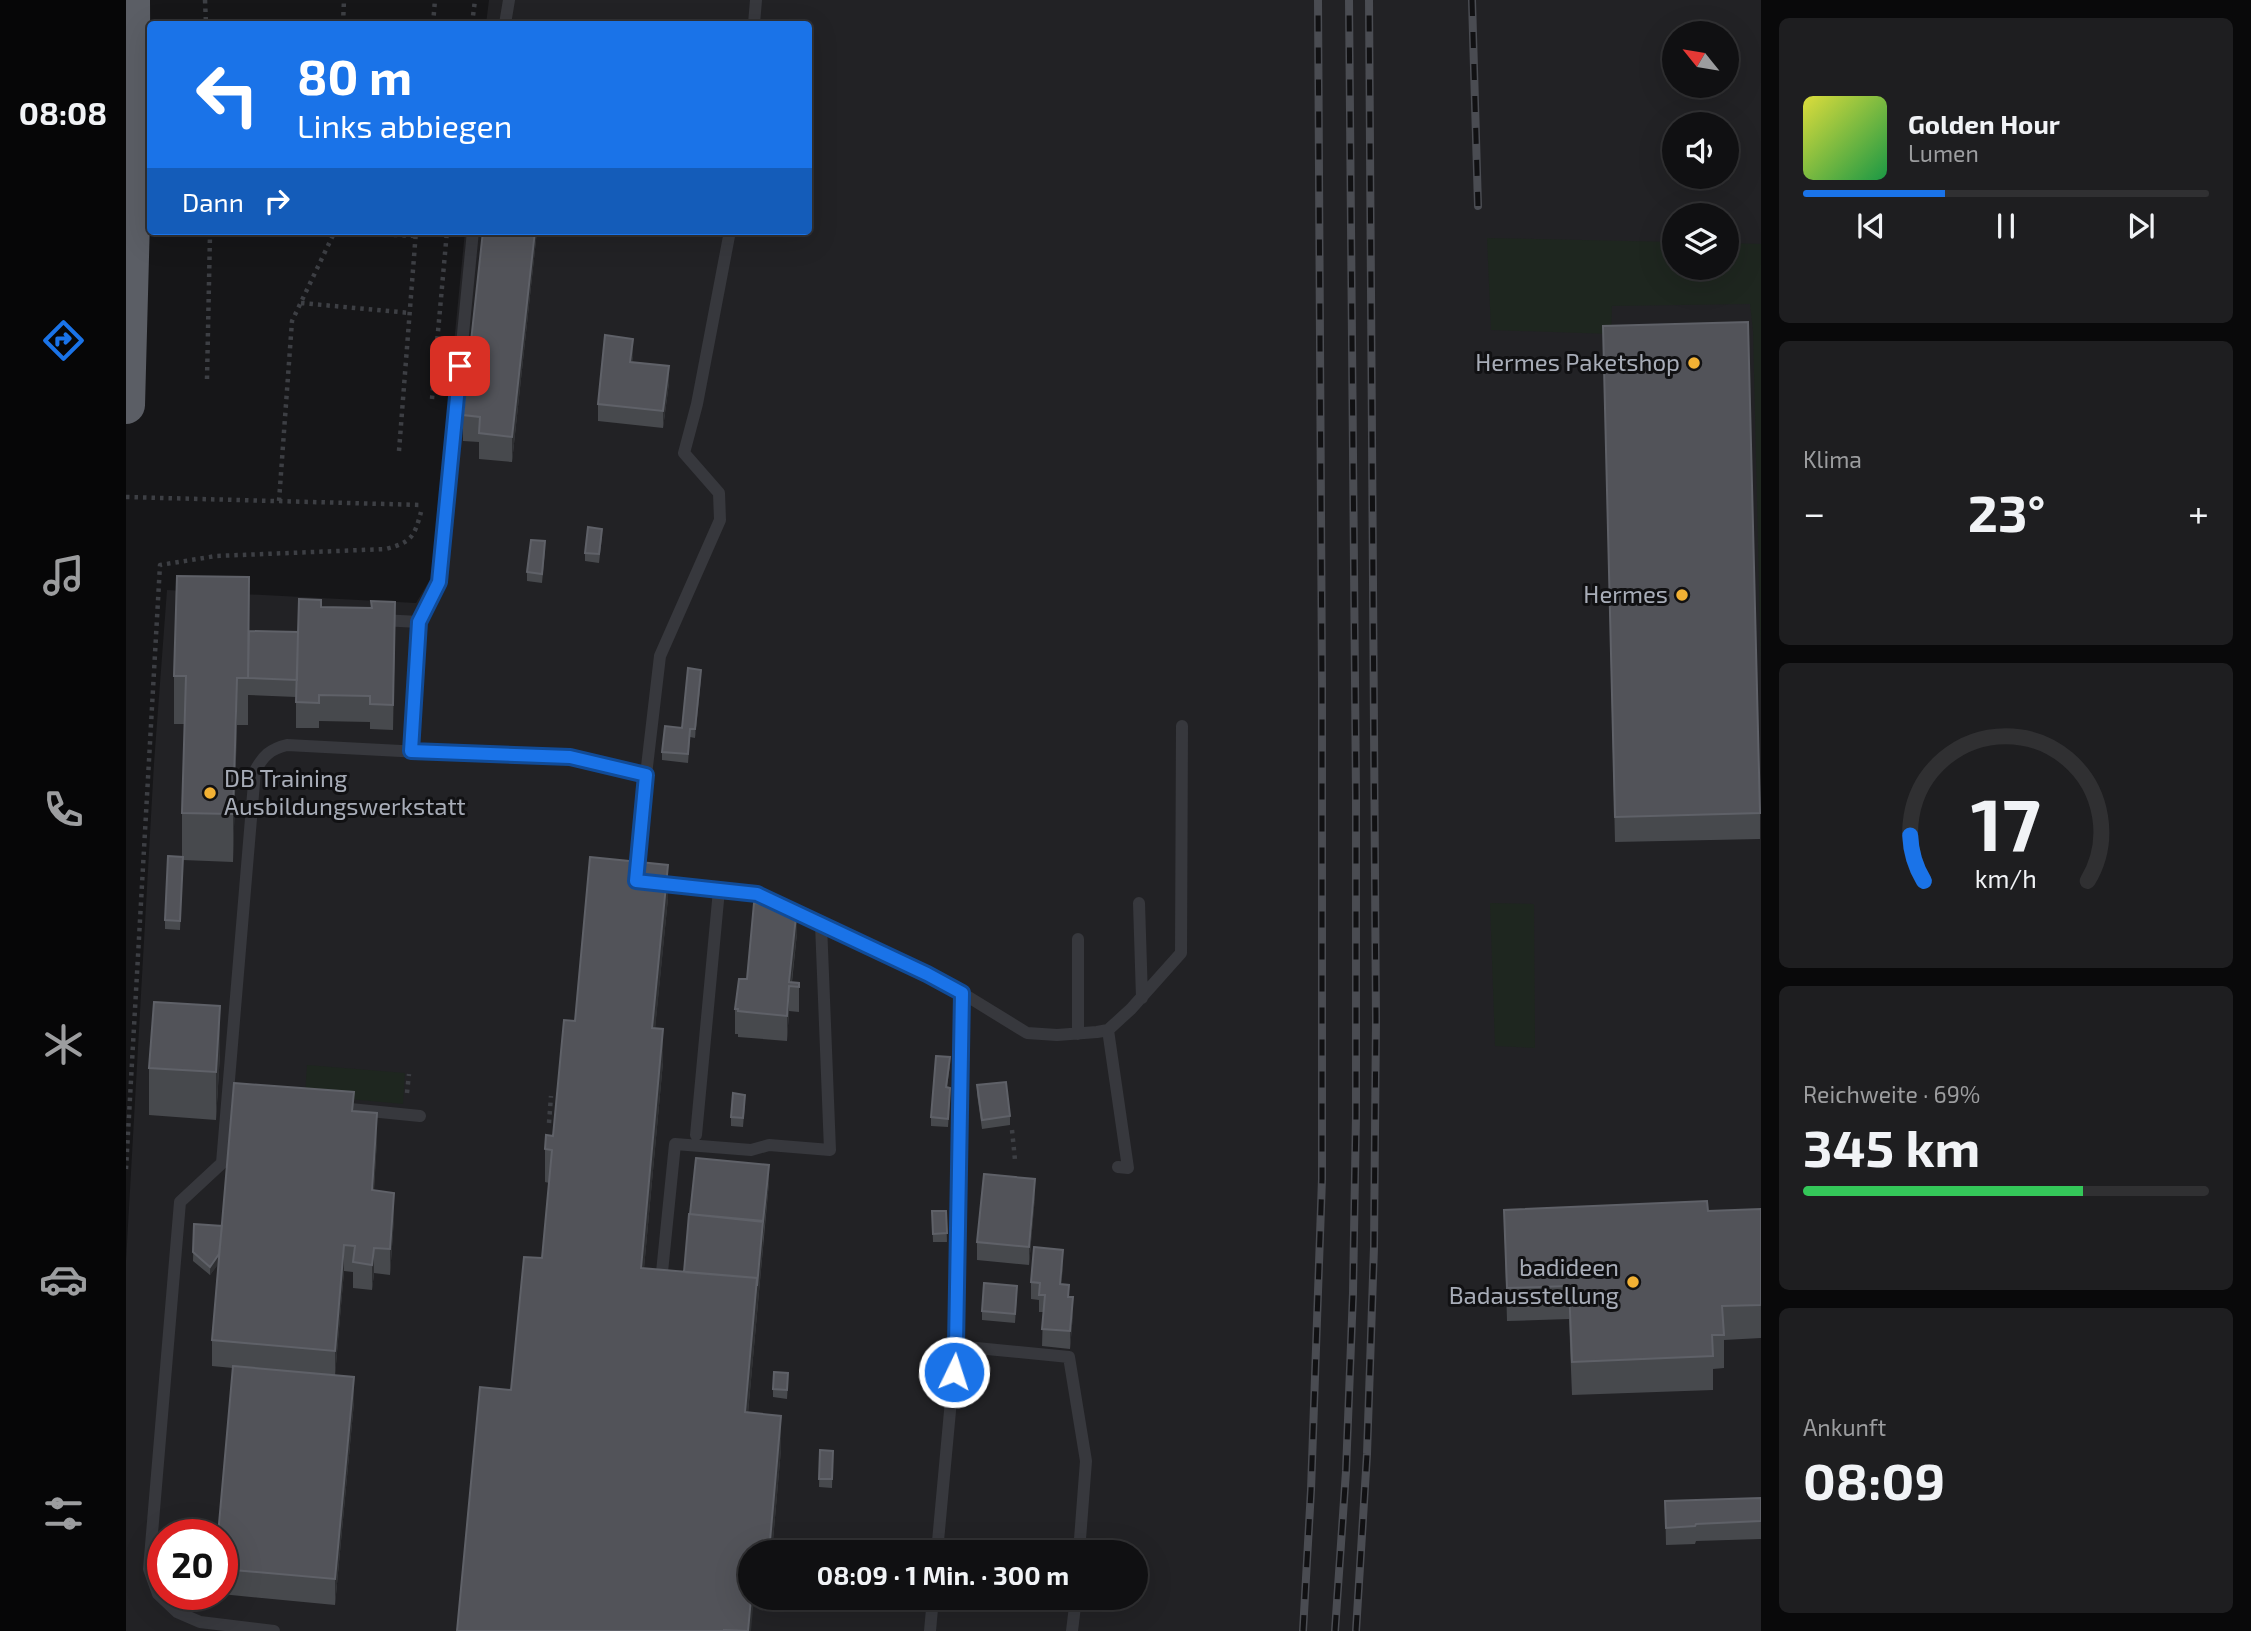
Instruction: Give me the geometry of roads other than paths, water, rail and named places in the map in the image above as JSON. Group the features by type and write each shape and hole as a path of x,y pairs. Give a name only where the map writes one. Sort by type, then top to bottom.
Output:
{"highway":[{"path":"126,405 132,183 131,0"}],"lane":[{"path":"506,21 509,0"},
{"path":"754,21 757,0"},
{"path":"411,751 419,622 439,582 473,235"},
{"path":"729,235 697,404 684,453 719,493 720,520 660,656 636,881 757,894 962,993 1027,1033 1078,1034 1108,1030 1142,998 1181,953 1182,726"},
{"path":"366,619 419,622"},
{"path":"274,1631 200,1622 177,1612 158,1594 149,1569 180,1202 222,1163 235,1099 255,771 263,757 273,749 287,745 570,757 646,775"},
{"path":"696,1135 719,890"},
{"path":"1139,903 1142,998"},
{"path":"661,1282 674,1144 751,1150 769,1145 830,1150 821,924"},
{"path":"1078,939 1078,1034"},
{"path":"938,1540 956,1346 962,993"},
{"path":"1108,1030 1128,1168 1118,1167"},
{"path":"329,1107 420,1116"},
{"path":"956,1346 1069,1357 1086,1461 1080,1540"},
{"path":"930,1631 932,1610"},
{"path":"1072,1631 1075,1610"}],"railway":[{"path":"1303,1631 1322,1179 1318,0"},
{"path":"1335,1631 1346,1471 1356,1116 1349,0"},
{"path":"1356,1631 1367,1454 1374,1247 1376,1020 1369,0"},
{"path":"1472,0 1478,206"}],"place":[{"name":"Hermes Paketshop","path":"1694,363"},
{"name":"Hermes","path":"1682,595"},
{"name":"DB Training Ausbildungswerkstatt","path":"210,793"},
{"name":"badideen Badausstellung","path":"1633,1282"}]}
